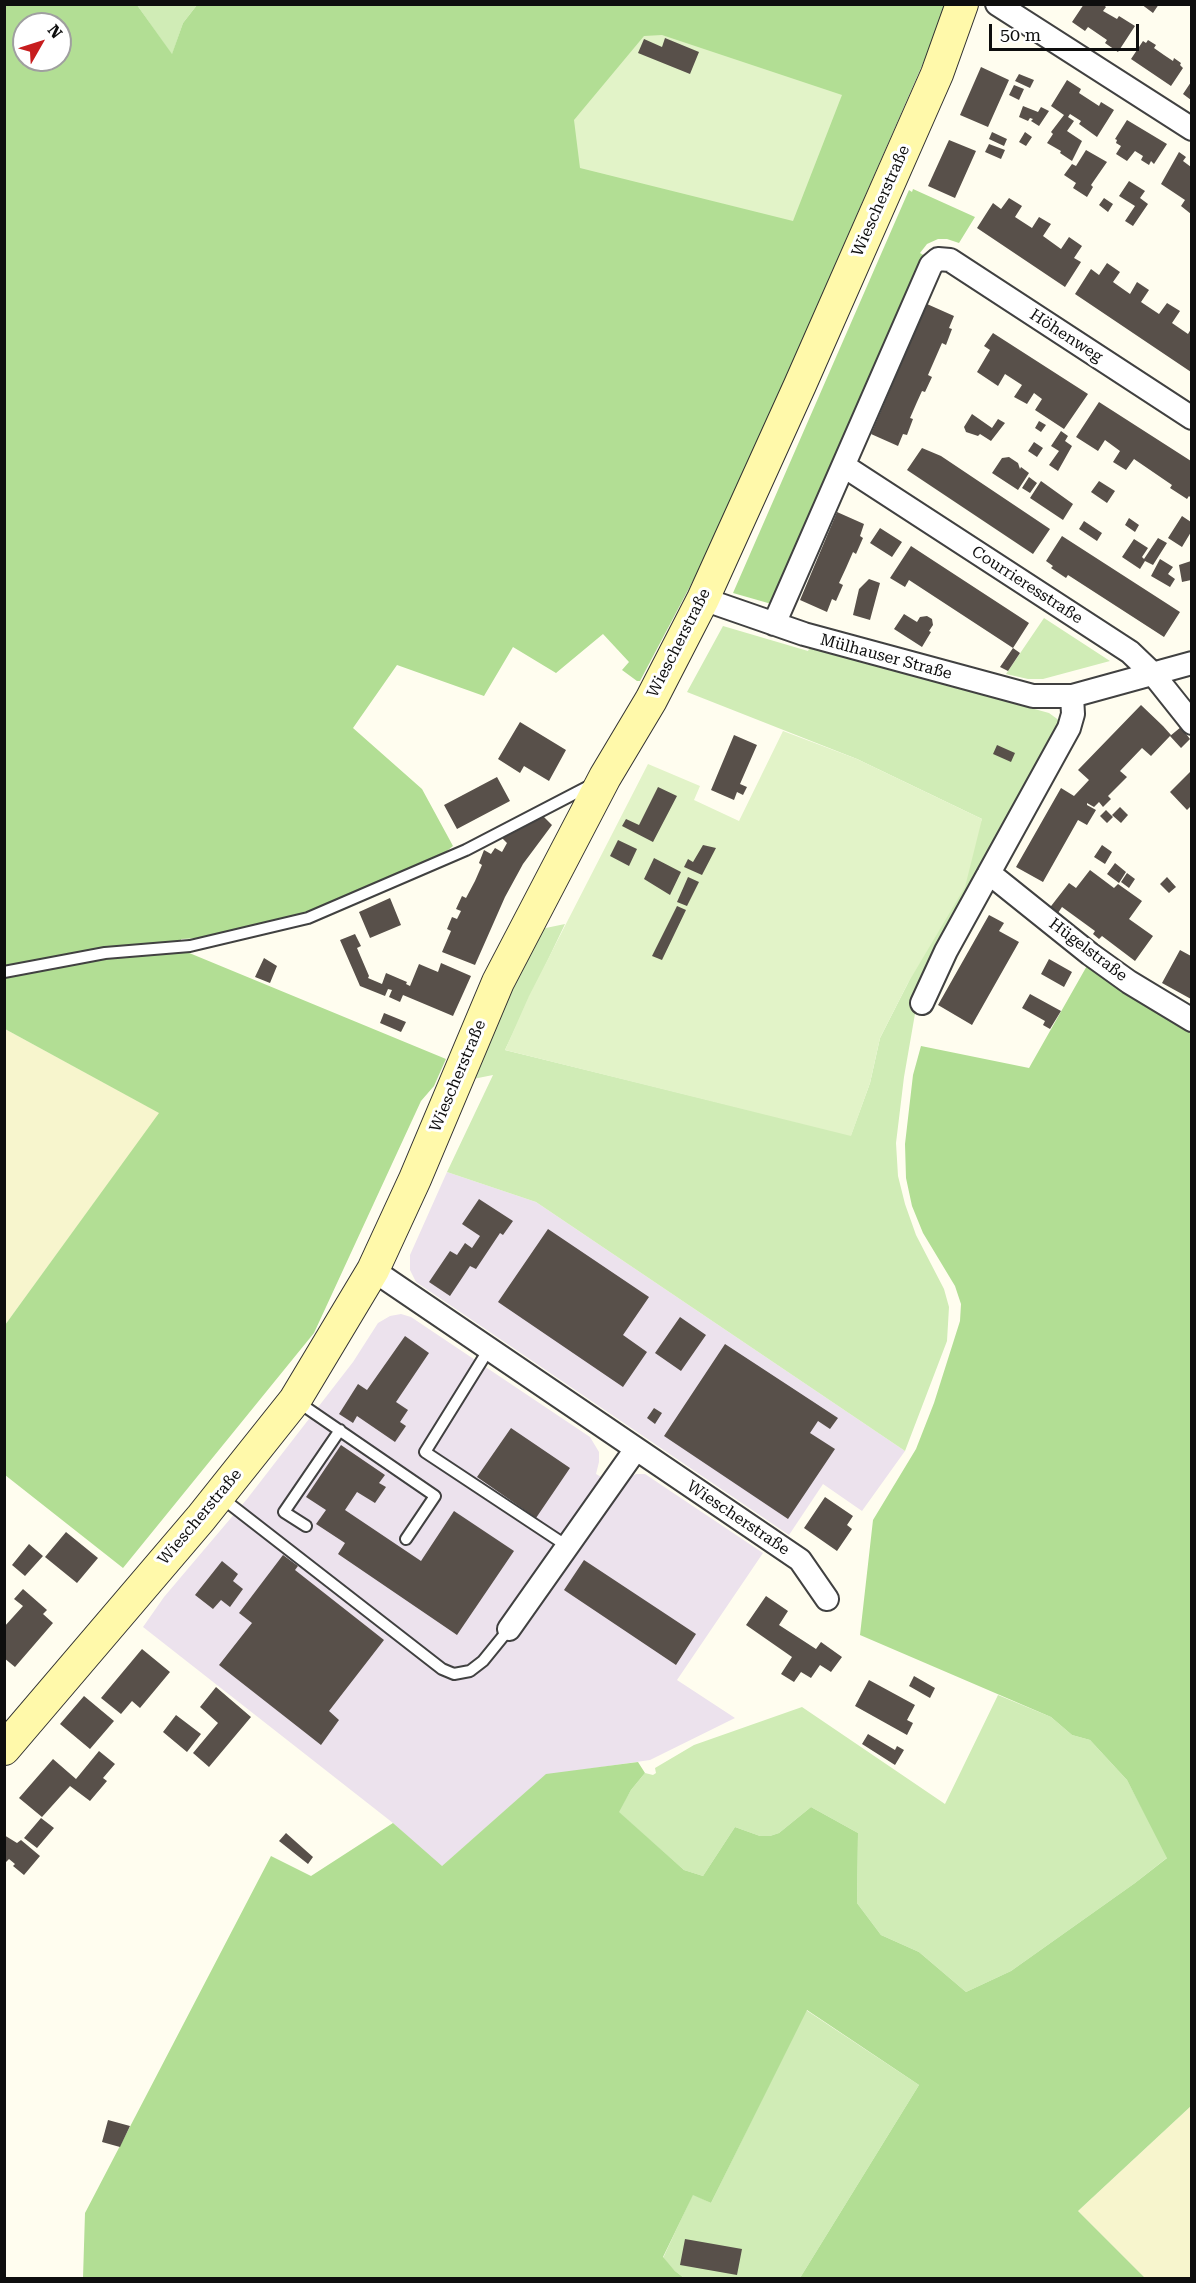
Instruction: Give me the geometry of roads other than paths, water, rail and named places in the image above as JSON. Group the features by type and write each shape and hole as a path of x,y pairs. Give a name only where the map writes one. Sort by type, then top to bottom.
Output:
{"main road":[{"name":"Wiescherstraße","path":"4,1749 218,1496 295,1400 373,1270 415,1179 498,982 605,777 651,700 703,599 932,85 962,4"}],"street":[{"path":"997,4 1191,129"},
{"name":"Höhenweg","path":"844,466 931,265 938,259 950,260 1191,418"},
{"path":"774,624 844,466"},
{"name":"Courrieresstraße","path":"844,466 1130,652 1153,674 1191,723"},
{"name":"Mülhauser Straße","path":"703,599 774,624 1034,696 1072,696 1191,663"},
{"path":"922,1003 946,951 1069,728 1073,714 1072,696"},
{"name":"Hügelstraße","path":"989,873 1090,954 1129,982 1191,1020"},
{"name":"Wiescherstraße","path":"373,1270 800,1560 827,1599"},
{"path":"508,1629 636,1449"}],"lane":[{"path":"4,972 105,954 190,946 308,918 466,850 605,777"},
{"path":"489,1349 425,1452 567,1546"},
{"path":"295,1400 435,1496 406,1539"},
{"path":"306,1526 284,1512 340,1431"},
{"path":"218,1496 442,1669 454,1674 470,1671 483,1661 508,1629"}]}
